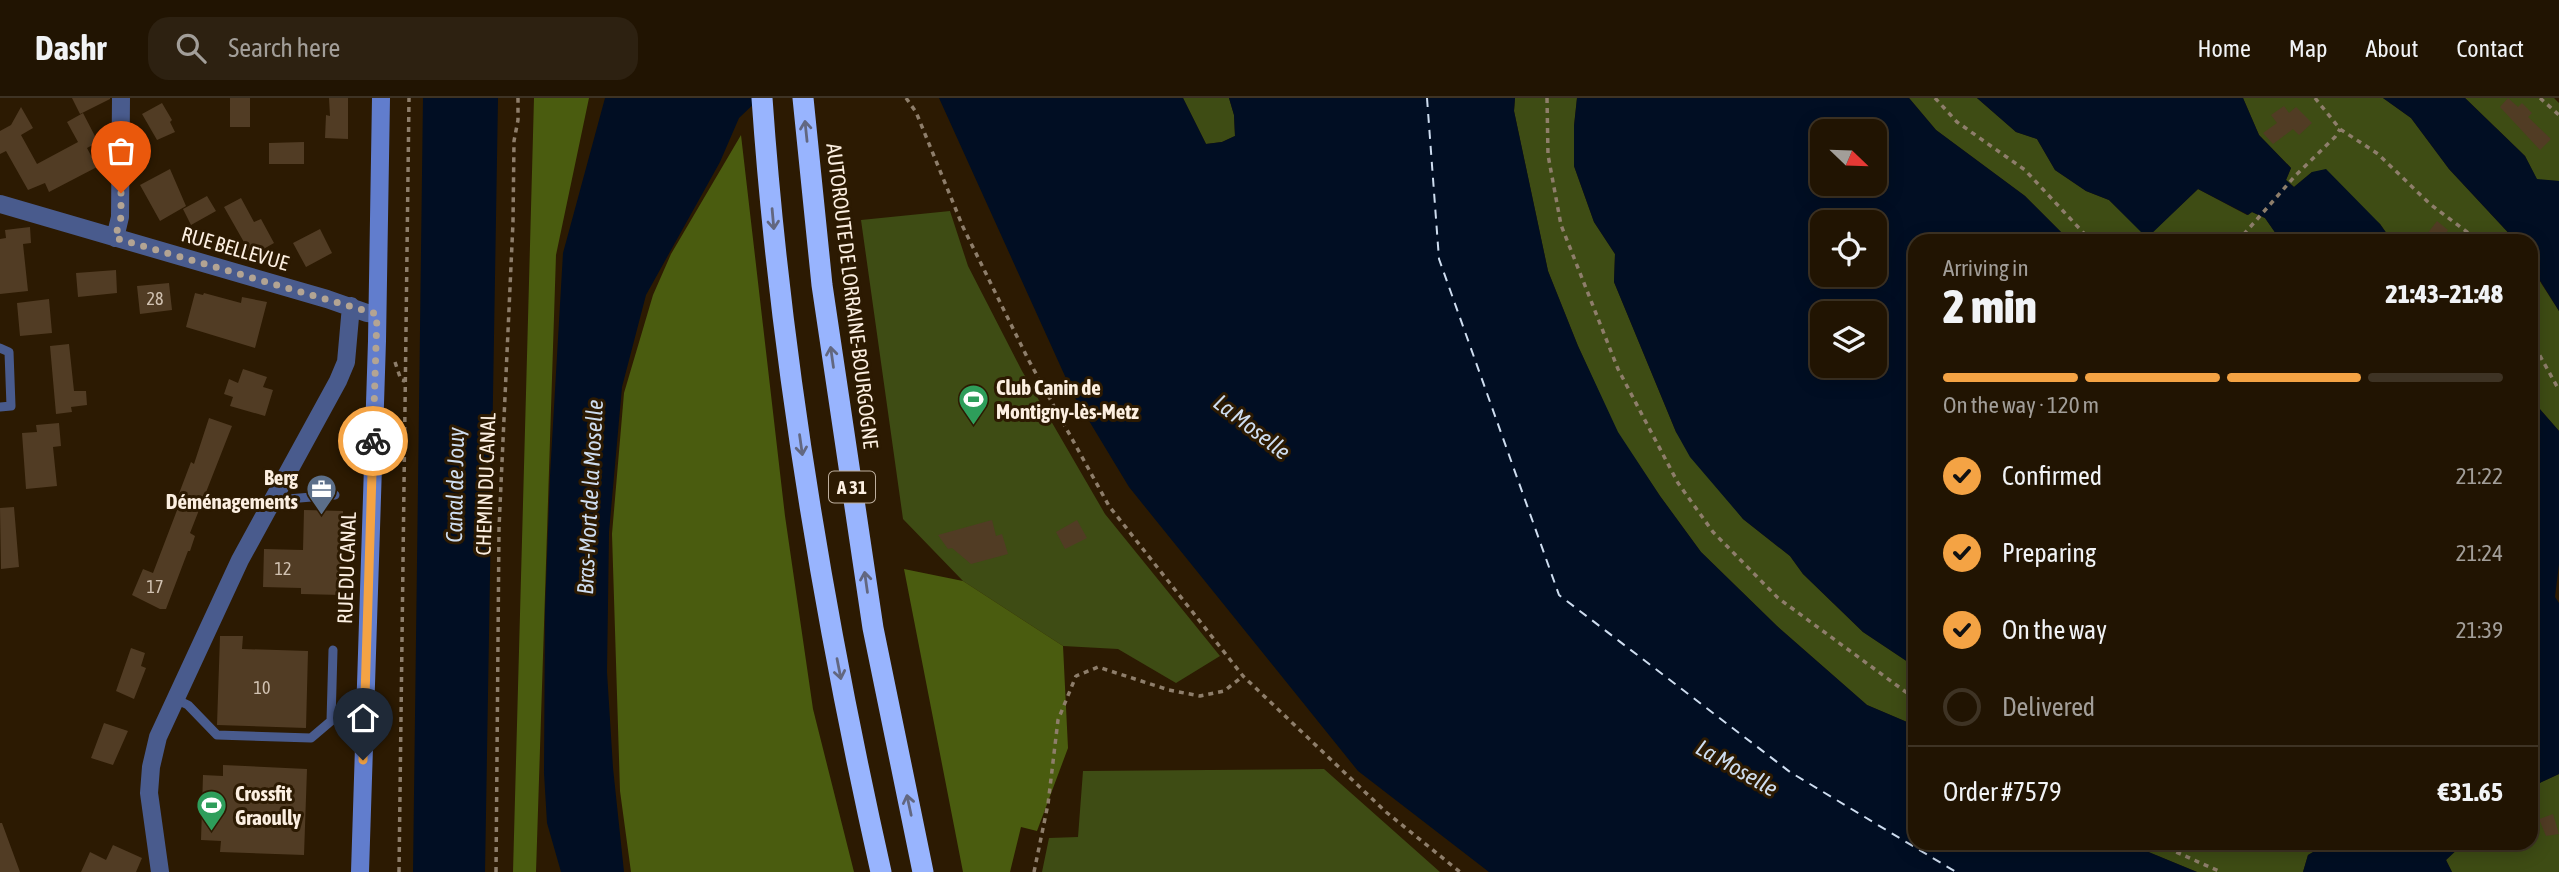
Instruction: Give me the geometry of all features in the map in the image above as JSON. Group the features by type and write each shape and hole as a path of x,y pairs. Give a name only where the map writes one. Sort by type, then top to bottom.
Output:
{"highway":[{"name":"AUTOROUTE DE LORRAINE-BOURGOGNE","path":"803,98 822,285 873,628 923,872"},
{"name":"A 31","path":"762,100 777,260 802,449 834,641 881,872"}],"street":[{"path":"115,238 121,217 121,98"},
{"name":"RUE DU CANAL","path":"360,872 381,98"},
{"name":"RUE BELLEVUE","path":"0,204 377,314"},
{"path":"159,872 149,793 151,767 158,737 240,560 338,381 346,362 351,306"}],"lane":[{"path":"0,348 9,352 11,406 0,407"},
{"path":"277,493 289,499 335,495"},
{"path":"175,699 188,705 218,735 311,738 331,721 333,650"}],"path":[{"path":"399,872 409,98"},
{"name":"CHEMIN DU CANAL","path":"496,872 499,528 517,98"},
{"path":"906,98 916,112 963,227 1028,359 1110,506 1243,676 1386,812 1460,872"},
{"path":"1547,98 1548,155 1561,225 1618,369 1678,483 1713,532 1778,598 1908,694"},
{"path":"1935,98 1957,122 2025,170 2085,234"},
{"path":"2315,98 2340,129 2378,154 2431,204 2470,234"},
{"path":"2540,98 2559,116"},
{"path":"2244,234 2340,129"},
{"path":"2538,352 2559,390"},
{"path":"1034,872 1048,804 1058,720 1076,676 1098,667 1169,690 1200,696 1224,691 1243,676"},
{"path":"2172,850 2221,872"}],"green space":[{"path":"534,98 589,98 556,255 536,872 513,872"},
{"path":"1183,98 1229,98 1234,115 1235,136 1222,142 1206,144"},
{"path":"1515,98 1577,98 1574,166 1594,222 1615,254 1614,282 1676,432 1743,519 1790,556 1803,574 1863,632 1908,662 1908,722 1867,705 1777,626 1701,552 1617,432 1548,271 1514,111"},
{"path":"1909,98 1977,98 2016,132 2037,139 2055,170 2086,191 2109,200 2144,234 2063,234 2025,196 1936,130"},
{"path":"2243,98 2383,98 2411,118 2449,169 2509,234 2387,234 2380,224 2312,172 2294,187 2286,180 2291,168 2259,135"},
{"path":"2465,98 2554,98 2559,103 2559,181 2537,180 2525,156"},
{"path":"741,135 785,516 813,709 854,872 631,872 620,791 612,534 624,393 653,295 671,254"},
{"path":"2198,189 2247,215 2252,212 2265,218 2276,234 2150,234"},
{"name":"Club Canin de Montigny-lès-Metz","path":"950,211 968,266 1022,371 1105,514 1220,656 1176,683 1118,649 1063,646 963,581 903,519 861,220"},
{"path":"2538,278 2559,311 2559,431 2538,407"},
{"path":"904,569 963,581 1063,646 1068,748 1037,831 1021,827 1010,872 963,872"},
{"path":"1324,769 1440,872 1042,872 1049,838 1078,837 1083,771"},
{"path":"2559,774 2559,872 2452,872 2446,860 2457,850 2538,850 2538,784"},
{"path":"2144,850 2317,850 2308,855 2303,872 2197,872"}],"water":[{"name":"Canal de Jouy","path":"423,98 498,98 485,872 413,872"},
{"name":"Bras-Mort de la Moselle","path":"605,98 760,98 739,118 720,162 646,295 622,387 609,532 607,672 613,768 624,872 561,872 547,823 544,773 545,611 550,476 563,253"},
{"name":"La Moselle","path":"939,98 1183,98 1206,144 1222,142 1235,136 1234,115 1229,98 1515,98 1514,111 1548,271 1578,346 1618,432 1701,552 1777,626 1867,705 1908,722 1908,850 2144,850 2197,872 1489,872 1358,771 1129,487 1074,396"},
{"path":"1577,98 1909,98 1936,130 2025,196 2063,234 1908,234 1908,662 1863,632 1803,574 1790,556 1743,519 1690,457 1676,432 1614,282 1615,254 1594,222 1574,166"},
{"path":"1977,98 2243,98 2259,135 2291,168 2286,180 2294,187 2312,172 2326,169 2387,234 2276,234 2265,218 2252,212 2248,215 2198,189 2151,234 2143,234 2109,200 2086,191 2055,170 2037,139 2016,132"},
{"path":"2383,98 2465,98 2525,156 2537,179 2559,181 2559,311 2538,277 2538,234 2509,234 2449,169 2411,118"},
{"path":"2538,407 2559,431 2559,564 2555,597 2559,603 2559,774 2538,784"},
{"path":"2317,850 2457,850 2446,860 2452,872 2303,872 2308,855"}],"building":[{"path":"72,98 110,98 110,99 80,114"},
{"path":"230,98 250,98 250,127 230,127"},
{"path":"329,98 348,98 348,139 325,138 326,115 330,116"},
{"path":"2508,98 2518,107 2522,103 2532,113 2528,117 2551,139 2540,150 2500,107"},
{"path":"162,103 172,120 170,122 175,132 157,140 142,114"},
{"path":"2284,106 2289,113 2296,107 2312,123 2299,135 2293,129 2273,144 2263,133 2277,123 2271,115"},
{"path":"21,107 33,128 21,135 37,164 78,142 67,122 83,113 98,142 87,148 97,167 49,192 45,183 28,190 6,151 0,154 0,131 11,125"},
{"path":"304,142 304,164 269,164 269,143"},
{"path":"170,169 186,206 160,221 140,185"},
{"path":"207,196 216,211 191,225 183,209"},
{"path":"241,198 254,222 261,219 274,243 260,251 257,247 249,251 224,207"},
{"path":"2437,221 2448,230 2445,234 2427,234"},
{"path":"30,227 31,243 23,244 28,291 0,294 0,239 6,238 5,230"},
{"path":"320,229 332,253 306,267 293,243"},
{"path":"116,270 117,293 78,297 76,273"},
{"path":"169,283 172,310 140,314 137,286"},
{"path":"195,293 241,303 242,297 267,302 255,348 186,327"},
{"path":"49,299 52,333 20,336 17,303"},
{"path":"69,344 74,391 86,391 87,405 71,407 72,412 56,414 50,346"},
{"path":"243,369 267,377 263,387 273,390 265,416 230,406 233,397 224,394 229,379 238,383"},
{"path":"209,418 232,426 190,533 195,536 190,551 166,609 160,609 132,595 143,569 153,573 179,505 175,504 191,462 194,464"},
{"path":"59,423 61,446 53,447 57,486 26,489 22,433 37,432 36,425"},
{"path":"14,507 19,567 1,569 0,508"},
{"path":"304,510 343,511 341,595 301,594 301,588 263,587 264,549 303,550"},
{"path":"992,520 996,536 1002,534 1008,554 971,564 952,548 948,549 938,535"},
{"path":"1077,520 1087,538 1065,549 1056,532"},
{"path":"220,636 243,636 242,649 308,651 306,728 217,725"},
{"path":"131,648 145,653 141,666 146,668 134,699 116,691"},
{"path":"104,723 128,731 113,765 91,758"},
{"path":"223,765 307,769 304,855 220,852 221,841 201,840 203,775 223,776"},
{"path":"2553,814 2559,834 2546,836 2539,819"},
{"path":"2,823 20,872 0,872"},
{"path":"113,845 142,858 136,872 81,872 90,852 106,860"}],"ferry route":[{"path":"1427,98 1439,259 1559,595 1790,772 1908,843"},
{"path":"1919,850 1956,872"}],"way so far":[{"path":"121,193 121,217 115,238 377,314 373,441"}],"place":[{"name":"Club Canin de Montigny-lès-Metz","path":"973,427"},
{"name":"Berg Déménagements","path":"321,517"},
{"name":"Crossfit Graoully","path":"212,833"}],"route":[{"path":"363,760 373,441"}]}
